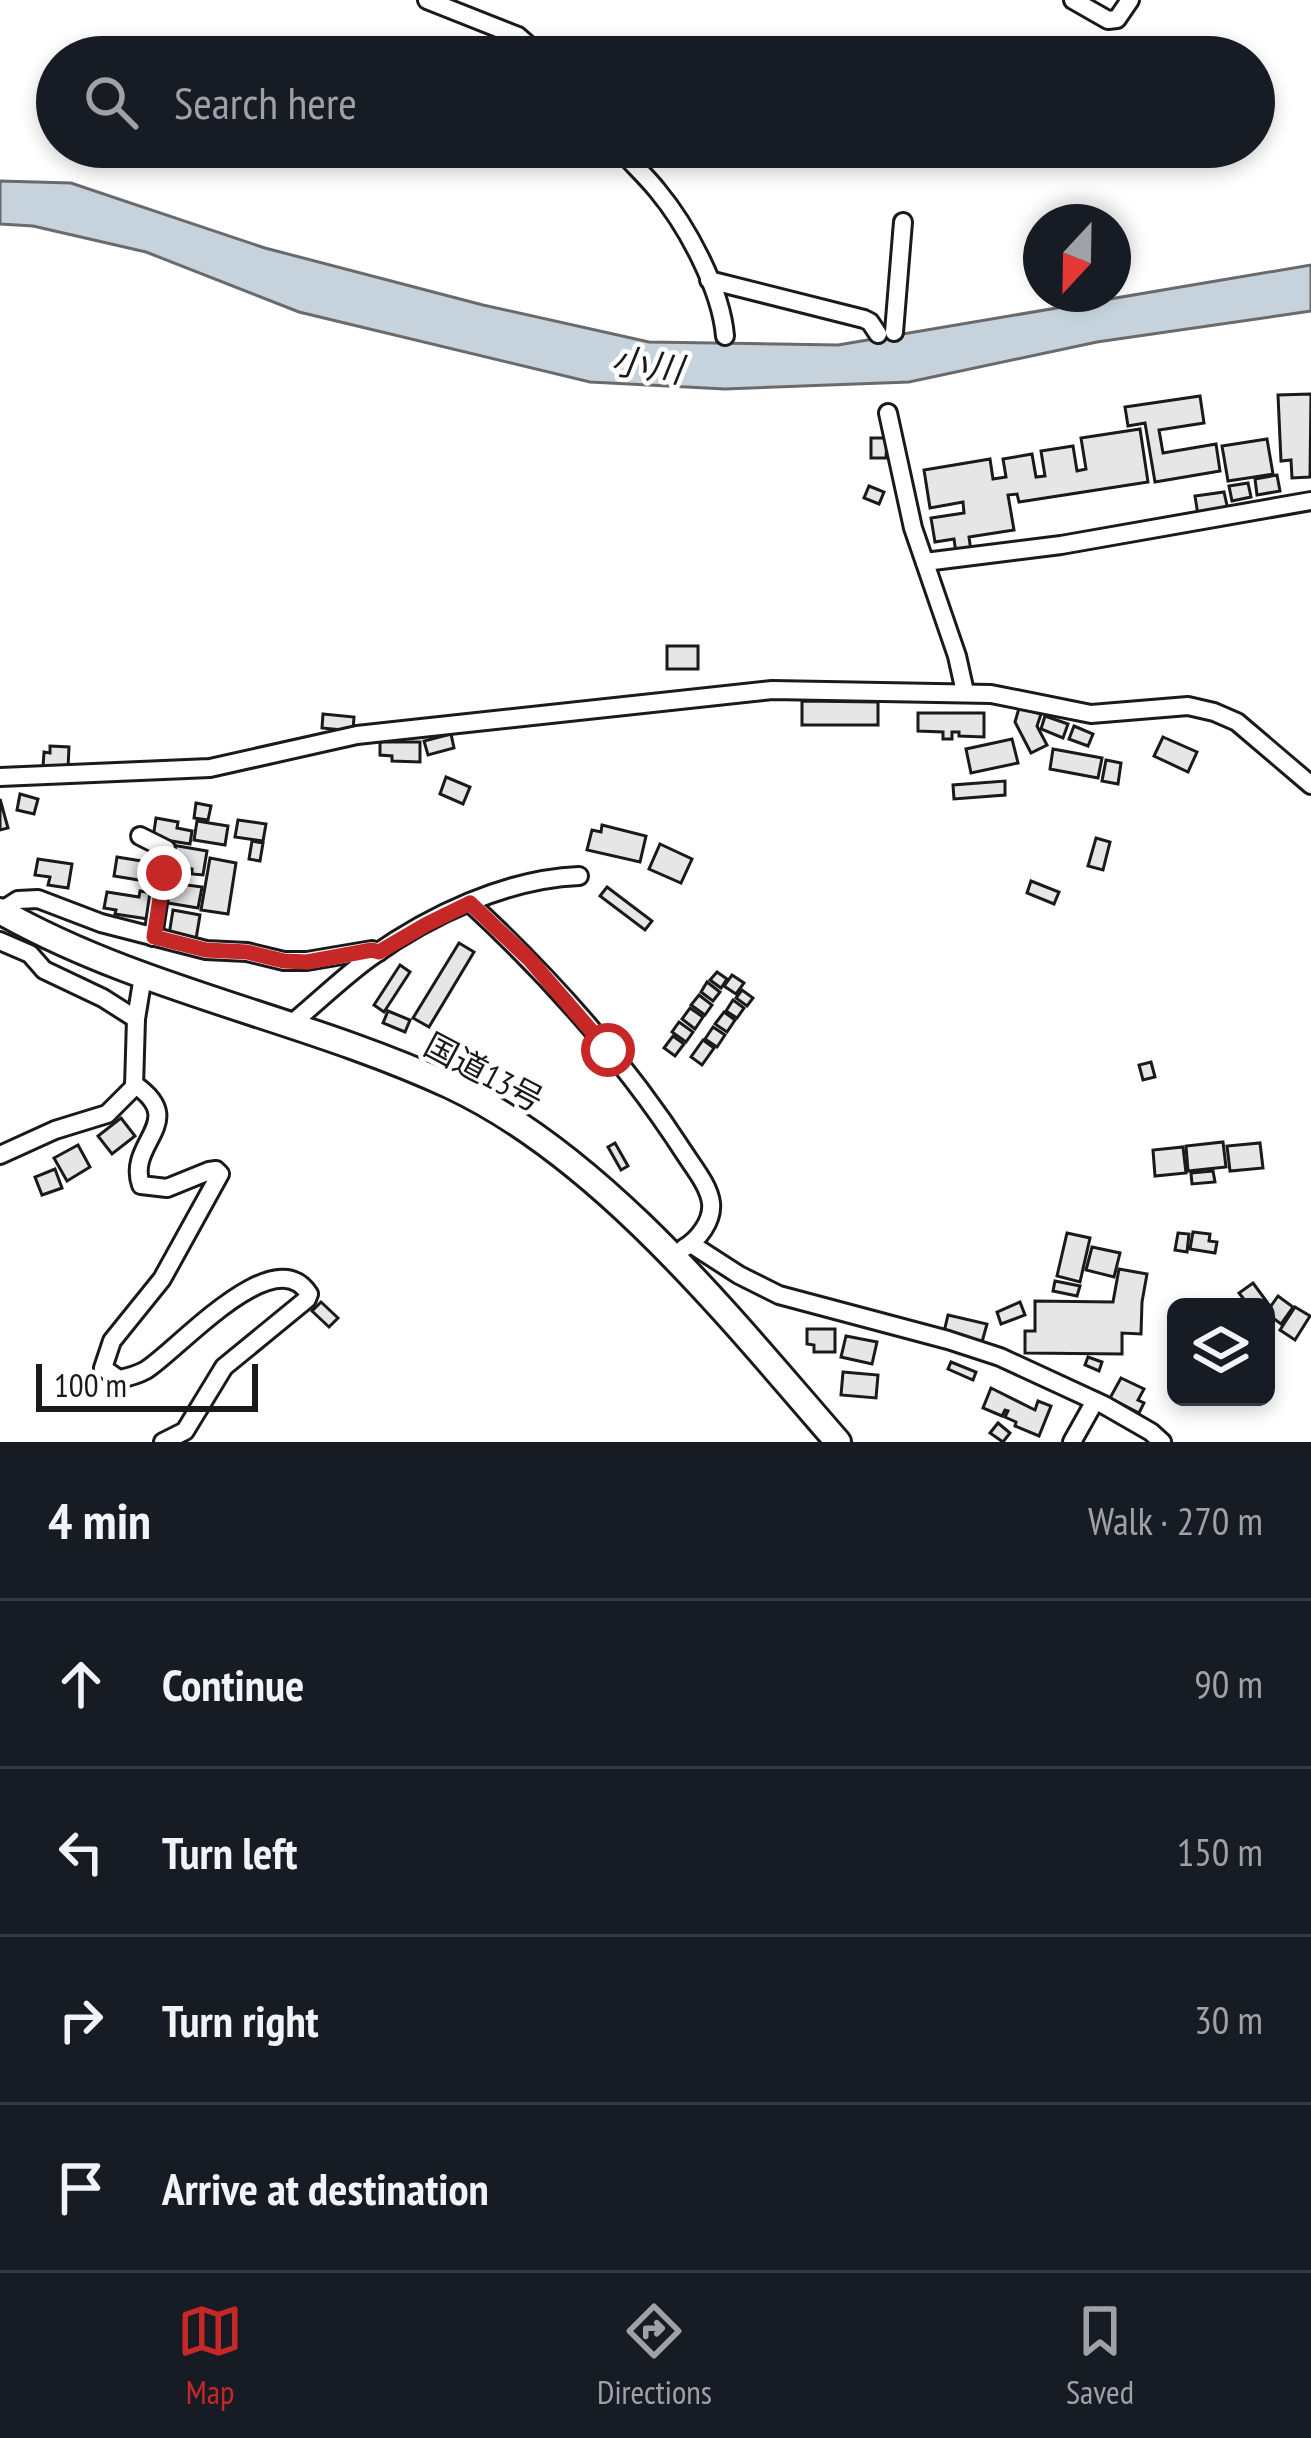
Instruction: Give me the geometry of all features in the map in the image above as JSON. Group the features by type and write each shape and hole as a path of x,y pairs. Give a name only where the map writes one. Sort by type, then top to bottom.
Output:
{"highway":[{"name":"国道13号","path":"1,911 143,976 384,1057 455,1088 530,1132 681,1250 838,1442"}],"street":[{"path":"427,0 518,36"},
{"path":"1073,0 1108,20 1118,19 1130,0"},
{"path":"637,168 674,214 709,280 725,336"},
{"path":"709,280 864,319 886,333 903,222"},
{"path":"888,413 913,528 965,692"},
{"path":"925,562 1061,545 1311,501"},
{"path":"0,777 210,768 357,735 747,692 965,692 1091,714 1188,706 1214,712 1237,722 1311,785"},
{"path":"140,836 166,849 154,937"},
{"path":"291,1024 379,952 427,924 522,883 579,876"},
{"path":"1,911 18,900 38,899 154,937 284,961 379,952"},
{"path":"470,903 582,1018 657,1111 701,1180 711,1203 707,1222 696,1240 681,1250"},
{"path":"0,941 136,1018"},
{"path":"0,1155 55,1130 107,1114 134,1084 143,976"},
{"path":"134,1084 158,1107 159,1121 140,1162 137,1177 141,1185 167,1188 215,1170 220,1174 162,1279 112,1341 104,1368 119,1379 135,1376 218,1307 277,1278 295,1280 309,1294 224,1366 185,1431 163,1442"},
{"path":"681,1250 779,1294 1000,1358 1095,1401 1162,1442"},
{"path":"1072,1442 1095,1401"}],"water":[{"name":"小川","path":"0,181 71,183 265,248 649,342 838,345 1033,312 1131,312 1131,295 1311,265 1311,311 1097,342 909,382 725,389 590,382 299,312 146,252 33,226 0,224"}],"building":[{"path":"1311,394 1310,477 1292,478 1291,460 1281,461 1278,395"},
{"path":"1200,396 1204,423 1159,430 1163,453 1216,444 1220,471 1155,482 1145,423 1128,426 1125,407"},
{"path":"1140,429 1148,482 1019,502 1017,494 1008,495 1014,530 969,537 971,551 956,553 954,539 935,542 931,518 964,513 963,502 930,508 924,470 990,459 993,479 1006,477 1003,459 1032,454 1036,477 1045,476 1041,451 1073,446 1077,471 1086,469 1081,438"},
{"path":"871,438 887,438 886,458 871,458"},
{"path":"1267,439 1273,474 1228,481 1222,446"},
{"path":"1277,475 1280,491 1257,495 1255,479"},
{"path":"1248,483 1251,497 1232,501 1229,486"},
{"path":"869,486 884,492 879,504 864,498"},
{"path":"1224,492 1228,510 1198,515 1195,496"},
{"path":"667,646 698,646 698,669 667,669"},
{"path":"802,701 878,702 878,725 802,725"},
{"path":"1019,708 1041,714 1037,726 1047,745 1031,753 1015,722"},
{"path":"918,713 984,713 984,737 952,732 952,739 943,739 943,732 918,731"},
{"path":"323,714 354,717 353,731 322,728"},
{"path":"1045,716 1068,724 1063,738 1041,729"},
{"path":"1074,726 1093,734 1088,746 1069,739"},
{"path":"451,734 454,748 428,755 424,741"},
{"path":"1163,737 1197,752 1188,772 1154,756"},
{"path":"1012,739 1018,763 971,773 966,749"},
{"path":"380,742 420,742 420,762 392,761 392,756 380,755"},
{"path":"50,746 69,747 68,768 43,767 44,752 50,753"},
{"path":"1053,749 1102,758 1098,778 1050,769"},
{"path":"1106,760 1121,763 1118,784 1102,781"},
{"path":"446,777 470,787 463,804 440,794"},
{"path":"1005,781 1005,795 954,799 953,785"},
{"path":"20,794 38,799 34,814 17,810"},
{"path":"0,799 8,828 0,830"},
{"path":"196,803 211,806 208,820 194,818"},
{"path":"156,818 178,822 177,828 192,831 190,844 153,838"},
{"path":"238,820 266,824 263,841 235,837"},
{"path":"197,821 228,826 225,845 194,840"},
{"path":"602,825 646,836 640,862 587,850 592,830 601,832"},
{"path":"1096,838 1110,842 1103,870 1088,866"},
{"path":"252,841 263,843 260,861 249,859"},
{"path":"660,844 692,859 681,883 649,869"},
{"path":"172,845 207,851 203,875 174,866"},
{"path":"117,857 154,863 151,882 114,876"},
{"path":"210,858 236,863 228,914 201,910"},
{"path":"38,859 72,864 68,888 48,885 50,877 35,875"},
{"path":"1031,881 1059,892 1054,904 1027,893"},
{"path":"165,882 202,887 198,908 162,902"},
{"path":"607,887 652,921 645,930 600,896"},
{"path":"140,891 152,893 148,919 104,908 107,892 139,897"},
{"path":"173,910 200,915 196,939 169,935"},
{"path":"459,943 474,952 429,1027 413,1018"},
{"path":"400,965 410,972 384,1012 374,1005"},
{"path":"717,972 727,979 721,988 710,980"},
{"path":"732,975 744,983 736,994 724,986"},
{"path":"707,982 720,992 713,1001 701,992"},
{"path":"742,990 753,998 747,1006 736,998"},
{"path":"699,995 712,1005 705,1015 691,1005"},
{"path":"733,1000 744,1008 737,1018 726,1011"},
{"path":"690,1008 703,1017 695,1029 682,1019"},
{"path":"388,1011 410,1020 405,1032 383,1023"},
{"path":"724,1012 735,1020 727,1032 715,1024"},
{"path":"679,1022 693,1032 686,1042 672,1032"},
{"path":"713,1027 725,1035 717,1047 705,1039"},
{"path":"673,1036 684,1044 675,1056 664,1048"},
{"path":"703,1040 714,1048 702,1065 691,1057"},
{"path":"1151,1062 1155,1077 1143,1080 1139,1065"},
{"path":"121,1118 135,1136 112,1154 98,1136"},
{"path":"1223,1142 1226,1167 1188,1171 1186,1146"},
{"path":"615,1143 628,1166 621,1170 608,1147"},
{"path":"1260,1143 1263,1168 1230,1171 1227,1146"},
{"path":"78,1145 90,1167 67,1181 54,1158"},
{"path":"1183,1147 1186,1173 1155,1176 1153,1150"},
{"path":"55,1169 62,1188 42,1195 35,1177"},
{"path":"1213,1171 1215,1182 1192,1184 1191,1173"},
{"path":"1193,1232 1210,1234 1209,1241 1217,1242 1215,1253 1190,1249"},
{"path":"1067,1233 1090,1238 1080,1282 1057,1276"},
{"path":"1178,1233 1189,1234 1187,1252 1175,1250"},
{"path":"1092,1247 1120,1253 1114,1277 1086,1270"},
{"path":"1119,1269 1147,1274 1141,1334 1122,1333 1122,1354 1025,1353 1025,1331 1035,1331 1035,1301 1113,1302"},
{"path":"1055,1281 1080,1286 1077,1296 1053,1291"},
{"path":"1253,1283 1264,1298 1243,1298 1239,1293"},
{"path":"1278,1296 1293,1307 1281,1324 1275,1320"},
{"path":"321,1302 338,1318 329,1327 312,1311"},
{"path":"1020,1302 1025,1315 1001,1324 997,1312"},
{"path":"1295,1307 1310,1316 1295,1340 1280,1330"},
{"path":"948,1315 987,1324 982,1342 944,1332"},
{"path":"807,1329 835,1329 835,1352 814,1352 814,1345 807,1344"},
{"path":"846,1336 877,1342 872,1364 841,1357"},
{"path":"1088,1357 1102,1362 1099,1371 1085,1365"},
{"path":"951,1362 976,1372 973,1380 948,1369"},
{"path":"843,1372 878,1375 876,1398 841,1395"},
{"path":"1121,1378 1144,1389 1138,1400 1144,1403 1139,1413 1110,1398"},
{"path":"991,1388 1035,1410 1038,1401 1051,1406 1039,1436 1015,1426 1016,1422 1005,1417 1008,1411 1002,1416 983,1408"},
{"path":"998,1423 1010,1433 1003,1442 990,1433"}],"route":[{"path":"164,873 154,937 284,961 379,952 470,903 530,960 608,1050"}]}
